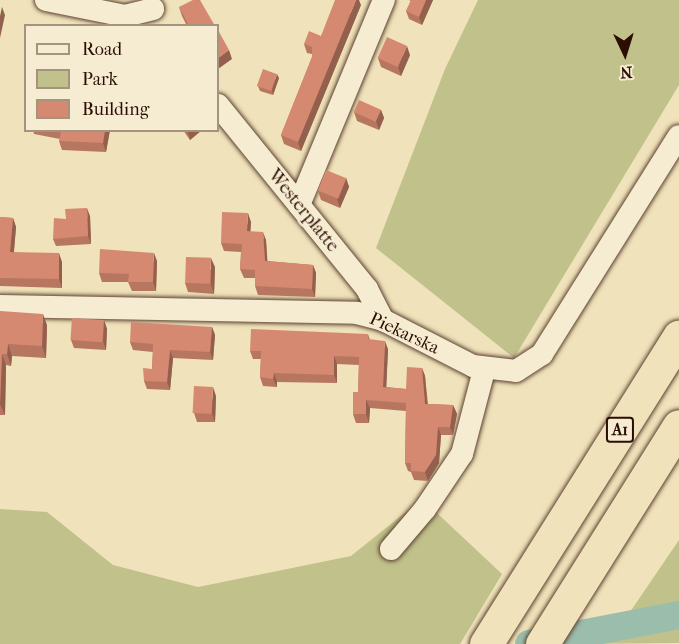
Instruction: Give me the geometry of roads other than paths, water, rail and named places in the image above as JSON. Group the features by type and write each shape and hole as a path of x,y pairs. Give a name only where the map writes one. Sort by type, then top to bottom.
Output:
{"highway":[{"name":"A1","path":"486,644 679,336"},
{"path":"542,644 679,426"}],"street":[{"path":"46,0 103,19 154,11"},
{"path":"299,205 384,0"},
{"name":"Westerplatte","path":"219,106 367,289 383,320"},
{"name":"Piekarska","path":"0,306 357,313 383,320 453,358 484,369 516,371 542,354 679,136"},
{"path":"391,549 425,509 462,454 484,369"}],"waterway":[{"path":"529,644 679,615"}]}
